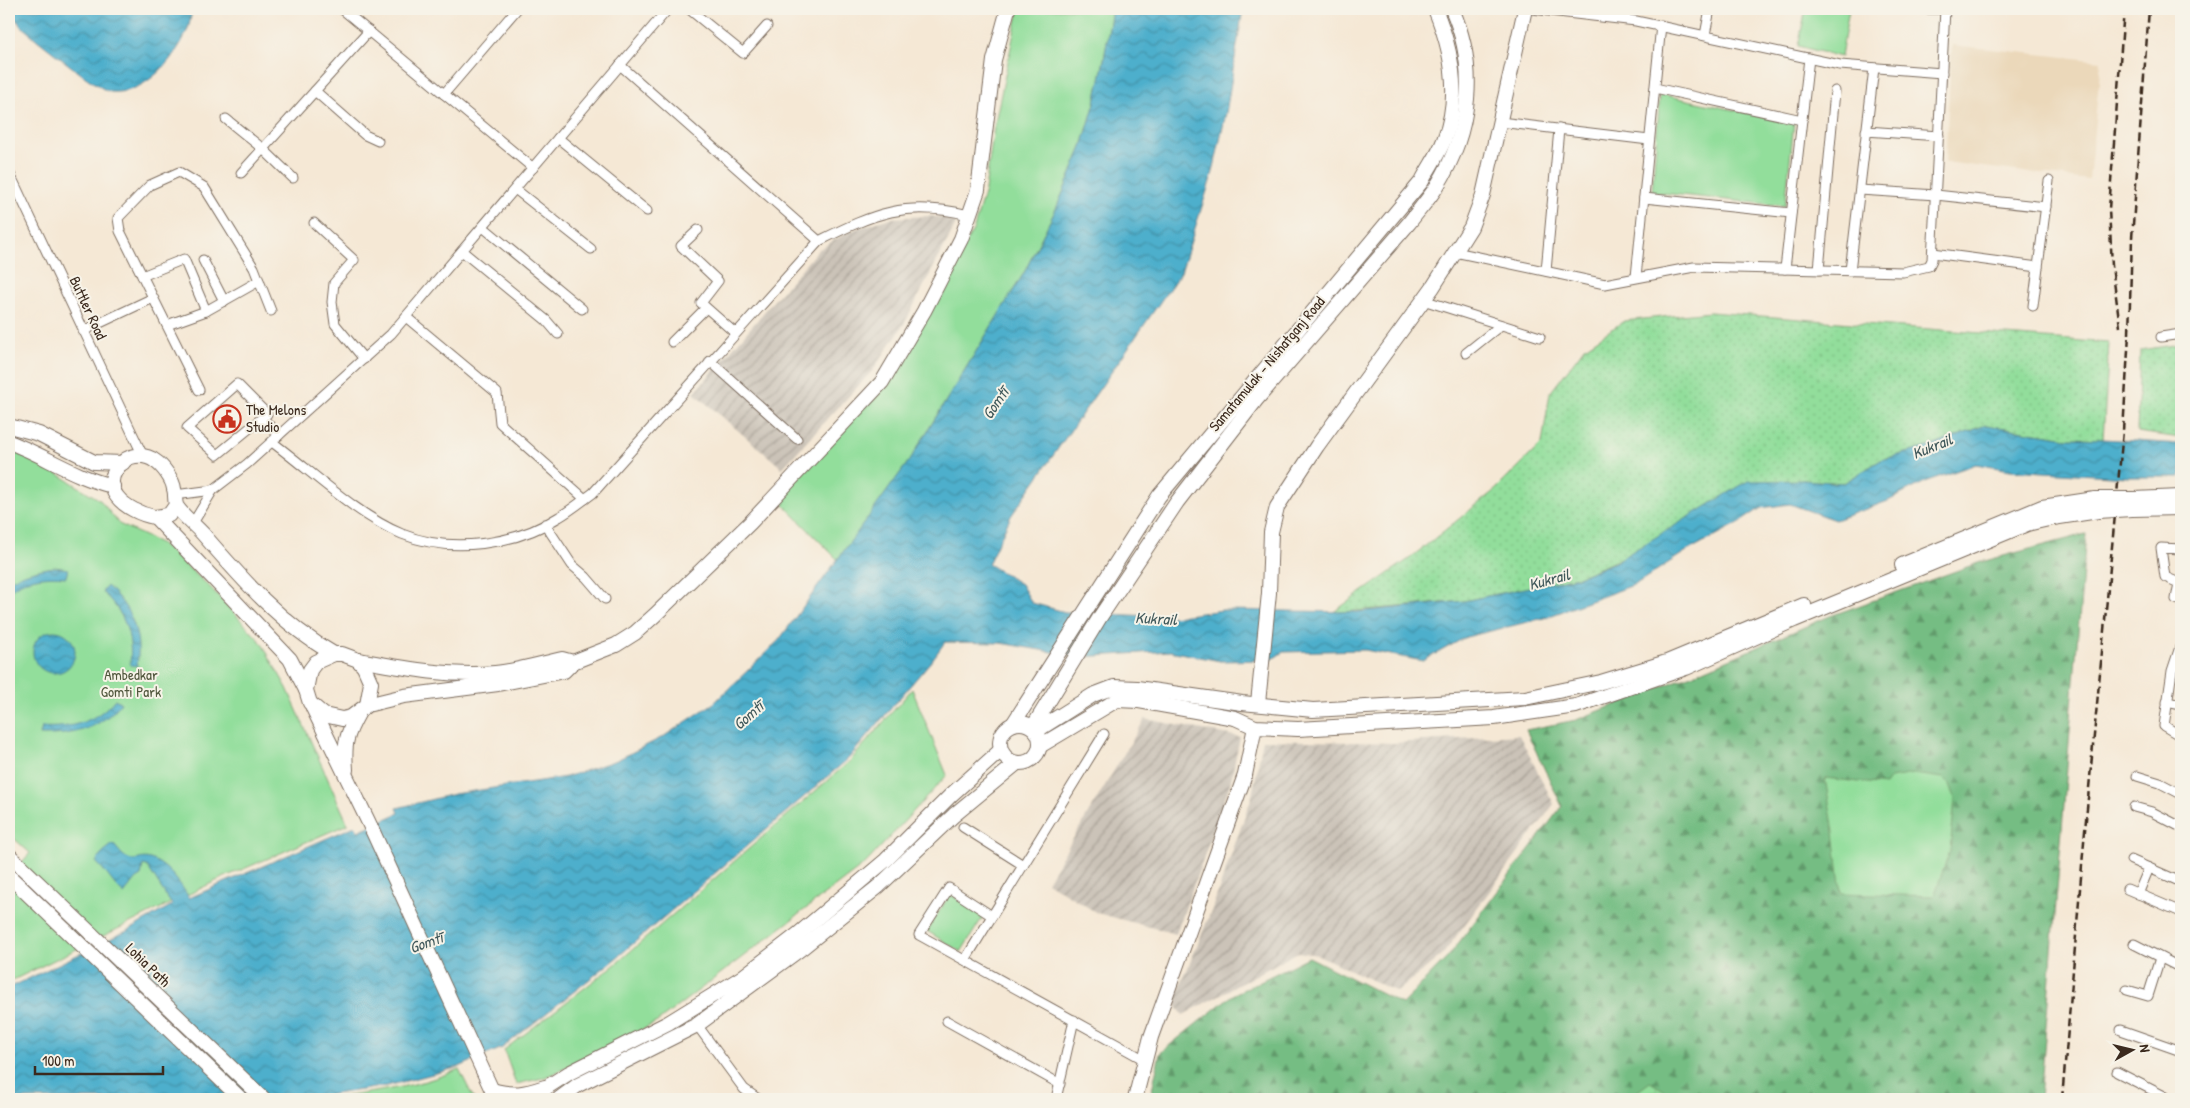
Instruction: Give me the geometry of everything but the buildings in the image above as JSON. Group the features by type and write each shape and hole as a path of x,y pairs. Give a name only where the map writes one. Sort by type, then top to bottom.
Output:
{"street":[{"path":"342,9 533,168"},
{"path":"444,94 517,9"},
{"path":"193,523 214,490 248,464 391,334 668,9"},
{"path":"689,9 743,53 767,26"},
{"path":"334,654 316,662 310,670 308,696 316,710 332,718 351,716 363,708 404,696 498,684 564,671 573,662 616,645 635,633 655,615 750,523 882,382 924,311 961,239 978,190 994,60 1008,9"},
{"name":"Samatamulak - Nishatganj Road","path":"1013,724 1159,496 1422,180 1444,140 1453,103 1453,68 1443,27 1435,9"},
{"name":"Samatamulak - Nishatganj Road","path":"1035,729 1100,617 1177,502 1256,400 1409,223 1437,186 1460,141 1467,113 1469,81 1466,50 1452,9"},
{"path":"1258,700 1269,593 1271,532 1277,507 1317,446 1423,300 1471,227 1484,196 1525,9"},
{"path":"1532,9 1660,25 1840,65 1942,73"},
{"path":"1705,35 1710,9"},
{"path":"1455,252 1605,284 1694,267 1903,272 1929,266 1933,253 1945,9 1929,9"},
{"path":"1636,277 1660,25"},
{"path":"241,173 369,31"},
{"path":"1785,269 1809,58"},
{"path":"620,65 819,241"},
{"path":"1850,271 1874,68"},
{"path":"1654,88 1802,120"},
{"path":"315,91 365,135 378,141"},
{"path":"1819,270 1834,91"},
{"path":"226,119 263,149 293,178"},
{"path":"1500,122 1650,140"},
{"path":"1546,271 1559,129"},
{"path":"1866,131 1939,136"},
{"path":"558,138 647,212"},
{"name":"Buttler Road","path":"9,172 143,456"},
{"path":"199,390 120,231 118,218 150,185 179,172 204,187 254,268 271,311"},
{"path":"2032,306 2049,181"},
{"path":"515,189 591,249"},
{"path":"1860,190 1936,195 2046,207"},
{"path":"1644,198 1792,214"},
{"path":"262,418 276,438 365,514 402,534 436,544 480,544 521,535 558,518 593,493 819,241 861,220 890,212 917,208 944,209 970,215"},
{"path":"314,223 354,260 334,283 332,302 335,324 364,359"},
{"path":"483,227 582,309"},
{"path":"698,230 681,246 718,281 701,303 735,333"},
{"path":"462,251 546,320 558,334"},
{"path":"1933,253 2038,266"},
{"path":"142,276 184,259 206,311"},
{"path":"204,260 224,301"},
{"path":"167,325 206,311 260,281"},
{"path":"83,330 153,298"},
{"path":"1423,300 1540,338"},
{"path":"672,342 706,308"},
{"path":"406,317 497,393 500,424 585,499"},
{"path":"1466,352 1501,325"},
{"path":"2161,337 2181,334"},
{"path":"710,361 797,439"},
{"path":"237,384 267,414 262,418 217,455 187,428 237,384"},
{"path":"11,423 39,434 94,462 123,463"},
{"path":"9,442 33,451 94,482 113,486"},
{"path":"143,456 150,458 160,465 174,486 175,500 169,515 155,517 126,507 116,497 113,486 115,471 123,463 132,457 143,456"},
{"path":"175,500 214,490"},
{"path":"559,1099 578,1085 697,1025 803,947 879,886 954,815 1017,763 1032,760 1040,746 1117,700 1139,701 1236,718 1255,727 1295,729 1494,718 1576,706 1686,668 1715,648 2042,506 2094,499 2181,497"},
{"path":"175,500 228,565 288,622 312,641 334,654 409,669 470,674 497,673 562,659 573,662"},
{"path":"1035,729 1093,695 1114,687 1137,688 1224,701 1258,700 1313,710 1525,698 1601,682 1715,648 2027,524 2098,511 2181,508"},
{"path":"155,517 290,659 368,821 494,1095 525,1094 547,1087"},
{"path":"545,524 572,565 586,577 605,599"},
{"path":"2181,549 2161,548 2166,577 2179,583 2176,599 2181,601"},
{"path":"2181,644 2172,671 2164,726 2181,736"},
{"path":"346,775 345,753 347,733 363,708 371,683 364,667 358,660"},
{"path":"1222,716 1224,701"},
{"path":"2167,702 2181,705"},
{"path":"1295,729 1297,708"},
{"path":"1017,763 1007,759 1001,750 1001,735 1013,724 1023,723 1035,729 1040,746"},
{"path":"1135,1099 1151,1037 1245,775 1255,727"},
{"path":"965,960 1104,734"},
{"path":"535,1099 547,1087 569,1073 668,1023 741,978 797,935 886,860 951,794 1001,750"},
{"path":"2137,776 2160,783 2181,794"},
{"path":"2134,807 2152,812 2181,827"},
{"path":"963,827 1023,865"},
{"name":"Lohia Path","path":"9,855 264,1099"},
{"path":"2131,860 2181,882"},
{"path":"2138,894 2149,868"},
{"path":"9,876 241,1099"},
{"path":"992,916 949,888 919,935 1145,1060"},
{"path":"2127,889 2181,912"},
{"path":"2134,944 2181,968"},
{"path":"2127,990 2148,996 2160,958"},
{"path":"1056,1099 1074,1020"},
{"path":"947,1021 1060,1084"},
{"path":"697,1025 744,1090 758,1099"},
{"path":"2121,1030 2181,1051"},
{"path":"2117,1072 2170,1099"}],"shaded area":[{"path":"1952,45 2101,61 2089,180 1945,162"},
{"path":"930,216 958,220 904,324 873,370 782,468 694,393 818,250 850,231 890,218"},
{"path":"1145,719 1240,737 1230,784 1176,934 1097,913 1047,882"},
{"path":"1519,735 1554,804 1443,954 1397,992 1318,955 1298,952 1183,1015 1174,1002 1212,909 1252,796 1263,740 1394,743"}],"green space":[{"path":"1019,9 1112,9 1095,103 1081,150 1056,209 1024,273 911,458 838,560 779,500 928,315 974,228 985,190 994,127"},
{"path":"1806,9 1849,9 1841,57 1798,46"},
{"path":"1660,94 1794,123 1785,206 1652,192"},
{"path":"1710,312 2109,343 2103,439 2067,438 1986,425 1932,446 1881,460 1844,483 1803,480 1578,577 1464,601 1332,613 1409,559 1495,490 1542,443 1550,393 1585,347 1624,321"},
{"path":"2181,344 2181,438 2137,432 2140,350"},
{"name":"Ambedkar Gomti Park","path":"9,450 39,462 100,500 119,524 162,544 209,586 261,642 287,688 348,824 218,880 9,982 9,877 30,853 9,834"},
{"path":"2086,534 2040,1099 1150,1099 1160,1053 1232,995 1309,957 1402,1004 1448,957 1562,806 1526,730 1576,720 1699,672 1830,616 1981,562"},
{"path":"912,689 947,775 866,863 657,1022 589,1058 543,1078 516,1084 504,1050 617,963 850,761"},
{"path":"1914,774 1943,778 1950,784 1955,798 1950,851 1934,896 1841,893 1825,778 1885,785 1890,778"},
{"path":"950,894 984,915 961,952 927,931"},
{"path":"459,1069 474,1099 330,1099 411,1085"},
{"path":"1650,1082 1679,1099 1631,1099 1630,1097"}],"water":[{"path":"9,9 192,9 189,26 182,42 167,63 157,73 136,88 111,92 83,75 36,39 23,28"},
{"path":"1112,9 1243,9 1226,113 1213,172 1181,272 1011,516 988,564 1021,584 1032,603 1065,612 1172,617 1223,610 1357,612 1464,601 1578,577 1615,562 1748,481 1803,480 1844,483 1881,460 1932,446 1986,425 2067,438 2181,444 2181,477 2128,477 2010,470 1976,464 1927,481 1888,501 1835,520 1790,504 1761,508 1739,523 1685,552 1636,584 1544,618 1466,637 1423,661 1365,650 1283,652 1271,660 1220,661 1170,651 1081,657 1000,643 945,642 848,759 614,960 502,1048 459,1067 387,1086 302,1099 9,1099 9,988 127,931 172,905 147,866 143,865 141,876 136,879 124,894 120,890 96,862 103,852 113,844 128,859 148,858 162,865 178,881 189,898 355,826 358,831 399,813 397,808 454,794 566,777 617,760 663,737 714,703 779,640 911,458 1024,273 1056,209 1081,150 1095,103"},
{"path":"55,567 68,569 66,577 36,578 15,586 9,591 9,581 14,578"},
{"path":"107,586 123,603 133,622 138,643 137,666 130,665 130,644 125,624 116,607 102,592"},
{"path":"50,631 58,631 69,637 75,652 69,667 58,673 50,673 39,667 33,656 33,648 39,637"},
{"path":"115,699 121,703 105,719 95,725 64,734 40,735 42,727 63,727 91,718 108,707"}],"railway":[{"path":"2120,327 2112,266 2109,209 2124,9"},
{"path":"2062,1099 2085,830 2123,431 2132,238 2149,9"}],"place":[{"name":"The Melons Studio","path":"227,419"}],"water label":[{"name":"Gomtī","path":"995,403"},
{"name":"Kukrail","path":"1932,446"},
{"name":"Kukrail","path":"1549,579"},
{"name":"Kukrail","path":"1156,618"},
{"name":"Gomtī","path":"748,715"},
{"name":"Gomtī","path":"426,942"}]}
